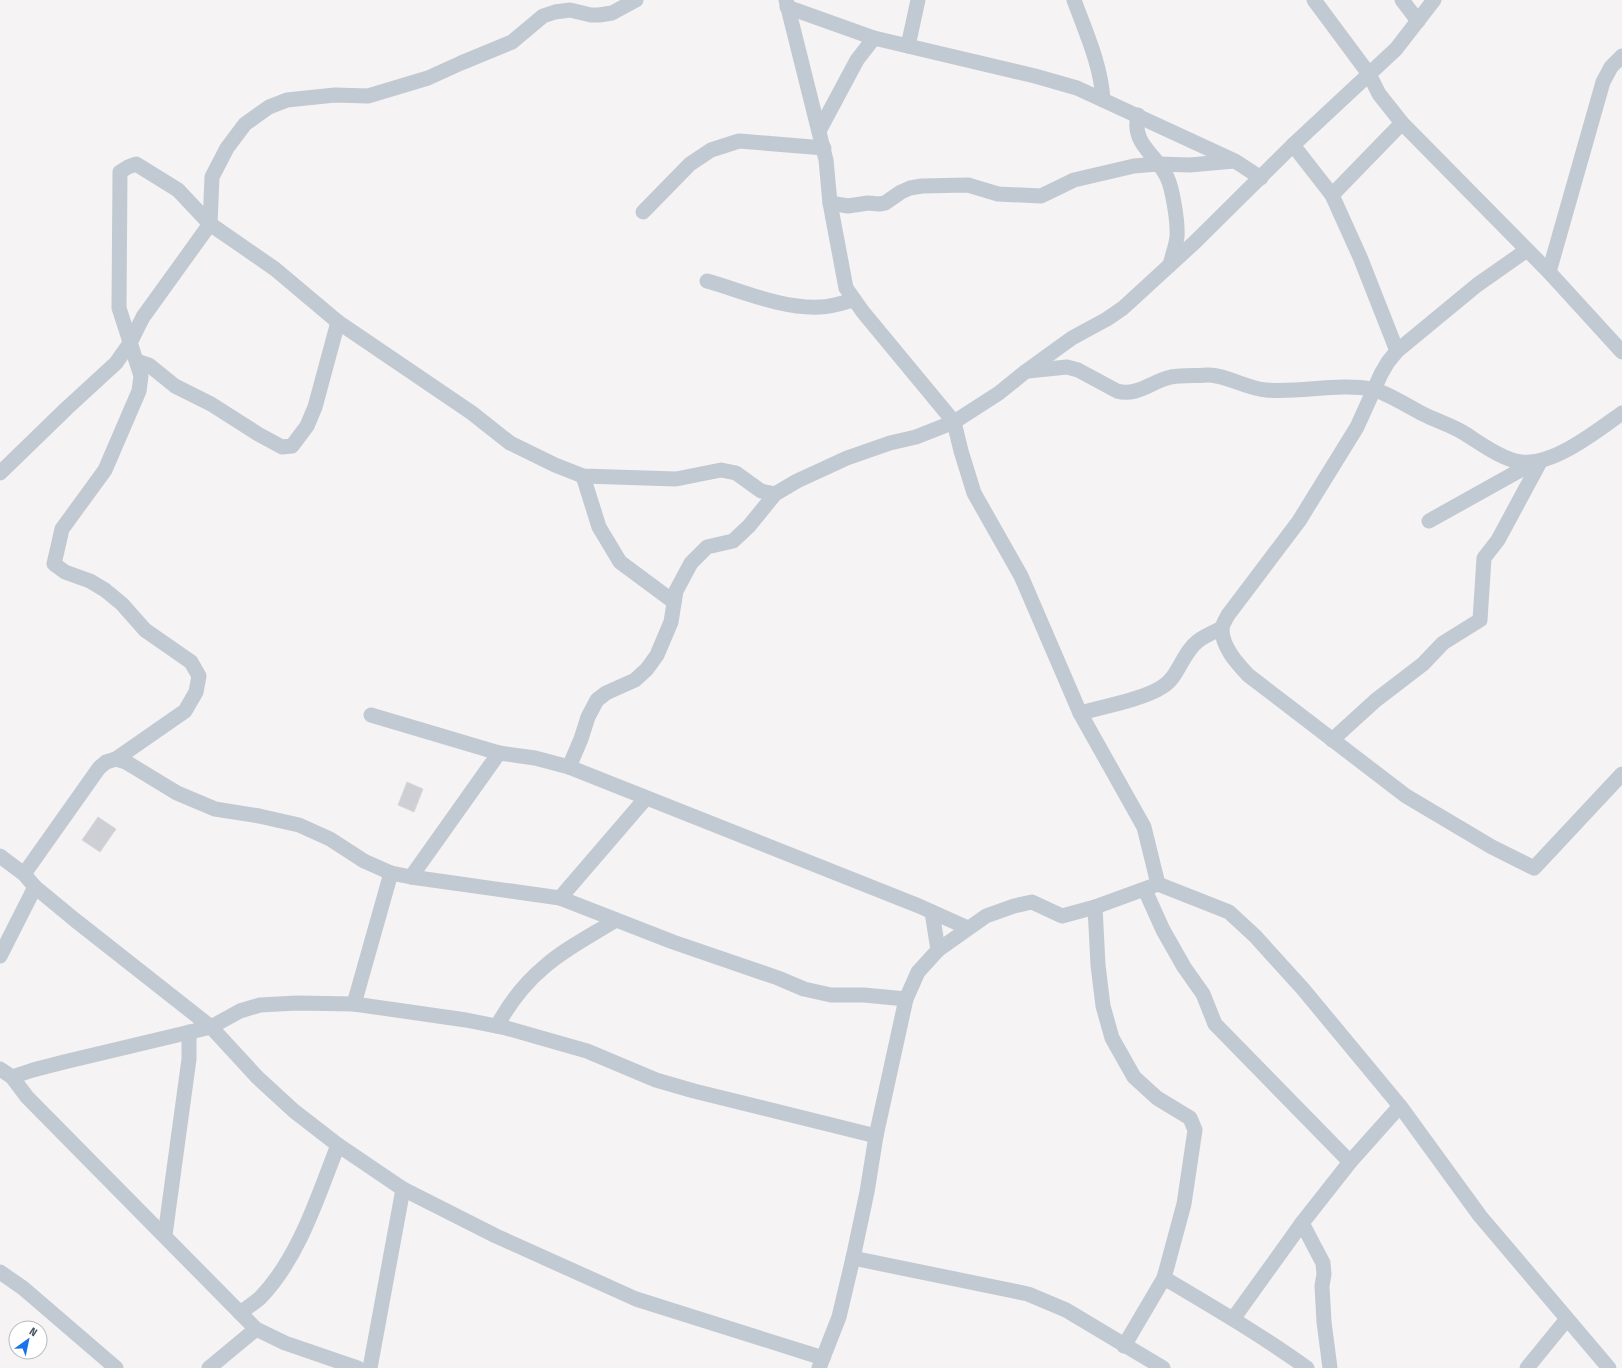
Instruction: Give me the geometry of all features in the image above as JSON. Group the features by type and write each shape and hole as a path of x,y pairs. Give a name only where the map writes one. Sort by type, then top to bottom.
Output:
{"street":[{"path":"0,473 67,408 116,364 130,343 143,317 210,224 212,177 228,148 245,124 269,107 287,100 335,95 368,96 428,78 512,42 543,16 555,12 570,10 591,15 599,15 612,13 636,0"},
{"path":"908,46 918,0"},
{"path":"1074,0 1102,84 1103,100"},
{"path":"1314,0 1369,74 1383,100 1402,123 1549,272 1622,352"},
{"path":"1402,0 1418,21"},
{"path":"570,766 588,717 597,700 606,693 635,680 657,655 671,622 676,591 691,563 707,547 734,541 749,526 775,494 797,481 847,458 890,443 916,437 954,422 999,393 1072,338 1123,308 1261,178 1292,145 1396,49 1434,0"},
{"path":"787,4 874,38 977,64 1034,76 1077,88 1235,161 1261,178"},
{"path":"787,4 824,148 830,203 846,288 853,300 954,422 974,493 1021,576 1080,713 1144,827 1152,887 1163,930 1184,967 1203,994 1215,1024 1350,1162"},
{"path":"819,131 857,60 874,38"},
{"path":"1549,272 1604,82 1611,67 1622,56"},
{"path":"1138,115 1135,126 1138,138 1166,176 1173,194 1177,237 1170,265"},
{"path":"1332,195 1402,123"},
{"path":"643,212 690,164 711,150 739,141 824,148"},
{"path":"1292,145 1332,195 1360,257 1397,351"},
{"path":"830,203 848,206 868,203 879,204 885,203 901,192 910,188 968,184 998,194 1041,196 1074,180 1134,166 1158,164 1190,165 1235,161"},
{"path":"24,874 99,768 106,762 116,759 185,711 196,692 198,676 191,662 145,630 122,604 105,590 90,581 65,572 54,564 62,529 105,470 139,391 141,376 119,308 120,172 128,167 136,164 178,190 210,224 275,270 338,322 472,413 510,443 555,465 583,476 676,479 721,470 736,473 761,491 775,494"},
{"path":"1527,250 1477,285 1397,351 1388,362 1357,427 1299,521 1228,615 1222,628 1223,636 1232,657 1248,675 1406,796 1492,847 1534,868 1622,774"},
{"path":"707,281 778,302 798,306 821,307 853,300"},
{"path":"137,360 149,365 175,386 211,404 258,434 282,446 292,446 307,426 315,408 338,322"},
{"path":"1025,372 1067,367 1078,370 1116,391 1123,393 1139,390 1156,382 1171,378 1210,375 1264,390 1290,391 1358,387 1374,389 1425,415 1446,423 1507,458 1520,462 1537,462"},
{"path":"1429,521 1537,462 1552,457 1595,432 1622,413"},
{"path":"1332,740 1376,700 1423,664 1444,643 1480,620 1484,558 1498,540 1537,462"},
{"path":"583,476 599,527 620,562 674,602"},
{"path":"1080,713 1146,695 1163,687 1175,674 1187,653 1198,641 1222,628"},
{"path":"371,715 499,753 535,758 570,766 646,798 932,912 968,928"},
{"path":"411,877 499,753"},
{"path":"116,759 126,762 177,793 215,809 259,816 298,825 330,839 364,861 391,873 560,898 673,942 778,978 804,989 831,995 864,995 906,999"},
{"path":"560,898 646,798"},
{"path":"0,856 24,874 35,887 74,920 211,1027 257,1077 294,1111 338,1145 403,1189 496,1236 636,1299 821,1363 839,1317 867,1192 876,1136 906,999 918,972 938,950 986,916 1027,902 1036,902 1062,916 1095,907 1152,887 1229,912 1250,932 1303,989 1400,1106 1480,1216 1608,1368"},
{"path":"354,1004 391,873"},
{"path":"0,956 35,887"},
{"path":"1095,907 1098,965 1103,1006 1112,1038 1134,1077 1157,1098 1190,1118 1195,1130 1184,1204 1164,1278 1124,1346"},
{"path":"932,912 938,950"},
{"path":"497,1026 507,1008 523,987 544,967 616,920"},
{"path":"12,1077 64,1062 211,1027 240,1011 260,1006 297,1002 354,1004 497,1026 587,1051 664,1082 876,1136"},
{"path":"165,1235 188,1067 189,1032"},
{"path":"0,1069 12,1077 27,1097 165,1235 256,1329 286,1343 358,1368"},
{"path":"1233,1319 1302,1223 1350,1162 1400,1106"},
{"path":"240,1313 260,1298 286,1263 299,1241 338,1145"},
{"path":"370,1368 403,1189"},
{"path":"1302,1223 1323,1263 1324,1274 1322,1286 1324,1322 1330,1368"},
{"path":"853,1258 1028,1294 1066,1310 1163,1368"},
{"path":"0,1272 23,1288 116,1368"},
{"path":"1164,1278 1281,1349 1307,1368"},
{"path":"1527,1368 1567,1319"},
{"path":"209,1368 256,1329"}],"building":[{"path":"407,782 423,789 414,812 398,805"},
{"path":"98,817 116,829 100,852 82,840"}]}
